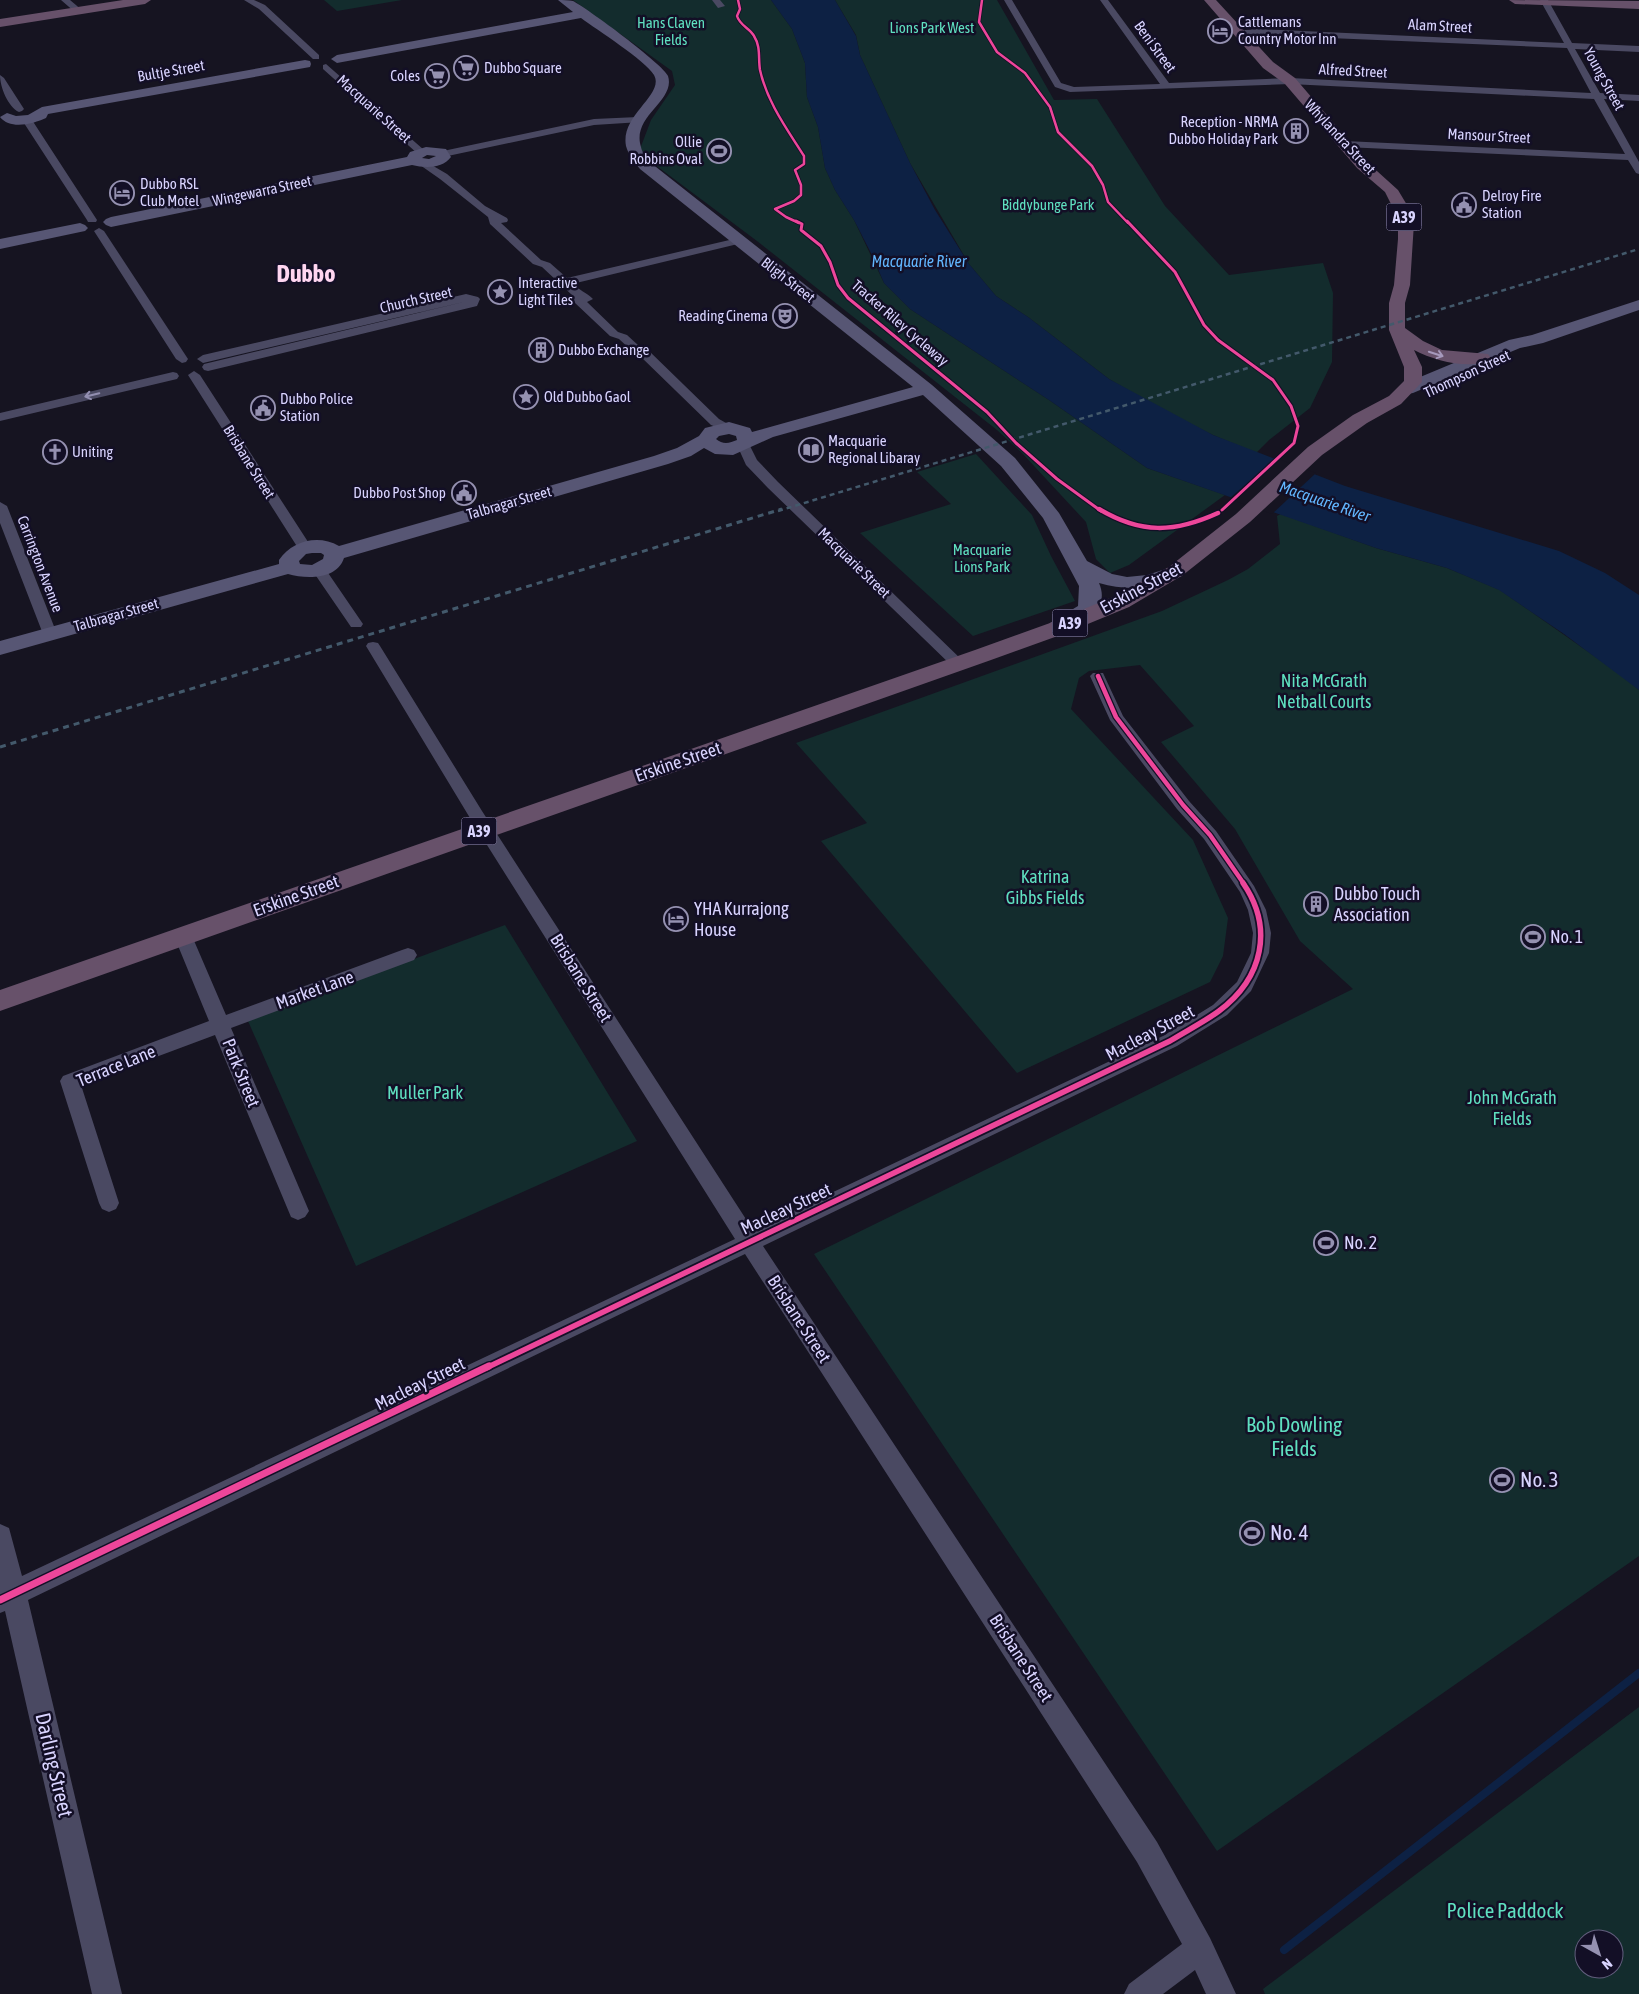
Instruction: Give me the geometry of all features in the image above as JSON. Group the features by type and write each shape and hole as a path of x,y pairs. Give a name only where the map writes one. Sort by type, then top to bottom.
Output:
{"highway":[{"path":"77,9 127,0"},
{"path":"0,21 145,0"},
{"name":"Whylandra Street","path":"1210,0 1248,35 1276,65 1277,70 1290,82 1362,165 1391,190 1402,210 1406,223 1402,286 1397,303 1397,330 1414,376 1401,395"},
{"name":"Whylandra Street","path":"1221,0 1248,35"},
{"path":"1515,0 1639,5"},
{"path":"1397,330 1430,352 1454,358 1482,358"},
{"name":"Erskine Street","path":"0,1001 958,664 1058,628 1121,602 1176,571 1243,518 1316,451 1360,419 1401,395"}],"street":[{"path":"65,0 77,9"},
{"path":"248,0 259,2 311,60"},
{"path":"443,156 571,128 635,124 662,88 663,78 651,63 564,0"},
{"name":"Alfred Street","path":"1008,0 1058,85 1066,89 1290,82 1639,98"},
{"name":"Beni Street","path":"1104,0 1166,86"},
{"name":"Young Street","path":"1544,1 1639,171"},
{"path":"331,63 584,14"},
{"name":"Alam Street","path":"1248,35 1639,49"},
{"name":"Bultje Street","path":"23,114 41,115 42,111 311,60 316,67 331,63"},
{"name":"Macquarie Street","path":"331,63 419,158 438,170 480,208 490,213"},
{"path":"0,78 182,359 206,363"},
{"path":"4,118 12,120 23,114"},
{"name":"Bligh Street","path":"635,124 631,143 634,151 645,166 921,385 1008,462 1052,517 1090,586 1106,603 1121,602"},
{"name":"Mansour Street","path":"1345,144 1631,157"},
{"name":"Macquarie Street","path":"443,156 447,170 486,206 494,222 537,262 546,265 577,294 578,300 614,334 643,352 715,422 727,439"},
{"name":"Wingewarra Street","path":"0,244 419,158 436,162 443,156"},
{"path":"561,279 734,238"},
{"name":"Church Street","path":"466,297 474,299 473,304 206,363 466,297"},
{"name":"Thompson Street","path":"1401,395 1514,344 1537,339 1639,305"},
{"name":"Thompson Street","path":"1401,395 1411,400 1428,393 1519,350 1537,339"},
{"name":"Macquarie Street","path":"635,348 634,354 706,424 727,439 958,664"},
{"path":"0,417 171,371 182,359"},
{"path":"0,406 171,371 194,375 206,363"},
{"name":"Brisbane Street","path":"194,375 305,548"},
{"name":"Talbragar Street","path":"334,554 727,439 766,433 921,385"},
{"name":"Carrington Avenue","path":"0,506 50,634"},
{"path":"305,548 327,548 334,554 335,558 330,564 319,570 302,571 290,567 288,563 290,556 305,548"},
{"name":"Bligh Street","path":"1080,566 1104,580 1129,584 1153,580 1176,571"},
{"name":"Talbragar Street","path":"0,648 290,567"},
{"path":"319,570 356,624"},
{"path":"1058,628 1087,609 1090,602 1090,586"},
{"name":"Brisbane Street","path":"373,646 486,829 748,1242 1148,1852 1200,1948 1221,1994"},
{"name":"Macleay Street","path":"7,1596 1170,1041 1220,1010 1244,986 1260,952 1262,933 1257,910 1248,890 1210,835 1183,805 1116,717 1098,676"},
{"name":"Park Street","path":"183,936 298,1211"},
{"name":"Market Lane","path":"221,1025 408,955"},
{"name":"Terrace Lane","path":"109,1203 70,1081 221,1025"},
{"name":"Darling Street","path":"0,1536 7,1596 107,1994"},
{"path":"1139,1994 1200,1948"}],"green space":[{"path":"324,0 402,0 337,11"},
{"name":"Hans Claven Fields","path":"573,0 771,0 792,29 805,63 807,97 818,127 825,168 835,190 854,220 884,283 910,309 1049,400 1147,468 1225,495 1129,565 1110,573 1096,559 1086,522 1022,453 997,430 757,241 658,167 640,149 651,120 675,85 672,71"},
{"name":"Biddybunge Park","path":"835,0 997,0 1054,100 1097,99 1165,206 1229,275 1323,263 1333,293 1332,362 1310,408 1269,440 1256,453 1168,413 1109,379 1028,317 996,296 969,264 910,163 860,55 856,35"},
{"name":"Macquarie Lions Park","path":"976,454 1032,515 1075,601 973,636 860,533 951,504 917,472"},
{"path":"1281,514 1376,548 1447,568 1500,590 1624,677 1639,690 1639,1556 1217,1851 814,1254 1353,989 1300,941 1235,829 1161,742 1194,726 1140,665 1089,671 1079,678 1071,709 1193,840 1228,918 1223,956 1210,982 1017,1073 821,841 867,823 796,743 1162,611 1228,580 1248,569 1280,544 1277,516"},
{"name":"Muller Park","path":"505,925 637,1141 356,1266 248,1021"},
{"name":"Police Paddock","path":"1639,1707 1639,1994 1265,1994 1263,1989"}],"water":[{"name":"Macquarie River","path":"771,0 835,0 856,36 860,55 910,163 935,210 969,264 996,296 1028,317 1109,379 1213,435 1345,486 1559,551 1605,573 1639,595 1639,690 1564,634 1499,590 1447,568 1376,548 1147,468 1049,400 910,309 884,283 872,255 854,220 835,190 825,168 818,127 807,97 805,63 792,29"}],"pier":[{"path":"1276,458 1316,473 1272,514 1229,499"}],"waterway":[{"path":"1284,1950 1639,1673"}],"railway":[{"path":"778,511 1639,249"},
{"path":"0,747 782,509"}],"cycle path":[{"name":"Tracker Riley Cycleway","path":"738,0 740,9 737,16 739,22 754,35 760,53 760,69 775,110 804,156 804,164 795,170 801,185 801,195 789,204 775,209 786,217 802,224 801,230 821,246 830,262 838,285 848,298 987,412 1035,461 1100,510 1120,521 1137,527 1158,529 1189,524 1218,513"},
{"path":"982,0 979,22 997,52 1025,73 1050,107 1058,132 1092,166 1103,185 1108,202 1175,272 1204,325 1218,340 1273,380 1291,406 1298,426 1294,443 1222,510"},
{"path":"0,1600 1170,1041 1220,1010 1244,986 1260,953 1262,933 1257,910 1248,890 1210,835 1183,805 1116,717 1098,676"}],"place":[{"name":"Cattlemans Country Motor Inn","path":"1220,31"},
{"name":"Dubbo Square","path":"466,68"},
{"name":"Coles","path":"437,76"},
{"name":"Reception - NRMA Dubbo Holiday Park","path":"1296,131"},
{"name":"Ollie Robbins Oval","path":"719,151"},
{"name":"Dubbo RSL Club Motel","path":"122,193"},
{"name":"Delroy Fire Station","path":"1464,205"},
{"name":"Interactive Light Tiles","path":"500,292"},
{"name":"Reading Cinema","path":"785,316"},
{"name":"Dubbo Exchange","path":"541,350"},
{"name":"Old Dubbo Gaol","path":"526,397"},
{"name":"Dubbo Police Station","path":"263,408"},
{"name":"Macquarie Regional Libaray","path":"811,450"},
{"name":"Uniting","path":"55,452"},
{"name":"Dubbo Post Shop","path":"464,493"},
{"name":"Dubbo Touch Association","path":"1316,904"},
{"name":"YHA Kurrajong House","path":"676,919"},
{"name":"No. 1","path":"1533,937"},
{"name":"No. 2","path":"1326,1243"},
{"name":"No. 3","path":"1502,1480"},
{"name":"No. 4","path":"1252,1533"}],"district":[{"name":"Dubbo","path":"306,274"}],"park label":[{"name":"Lions Park West","path":"932,28"},
{"name":"Nita McGrath Netball Courts","path":"1324,691"},
{"name":"Katrina Gibbs Fields","path":"1045,888"},
{"name":"John McGrath Fields","path":"1512,1108"},
{"name":"Bob Dowling Fields","path":"1294,1437"}]}
